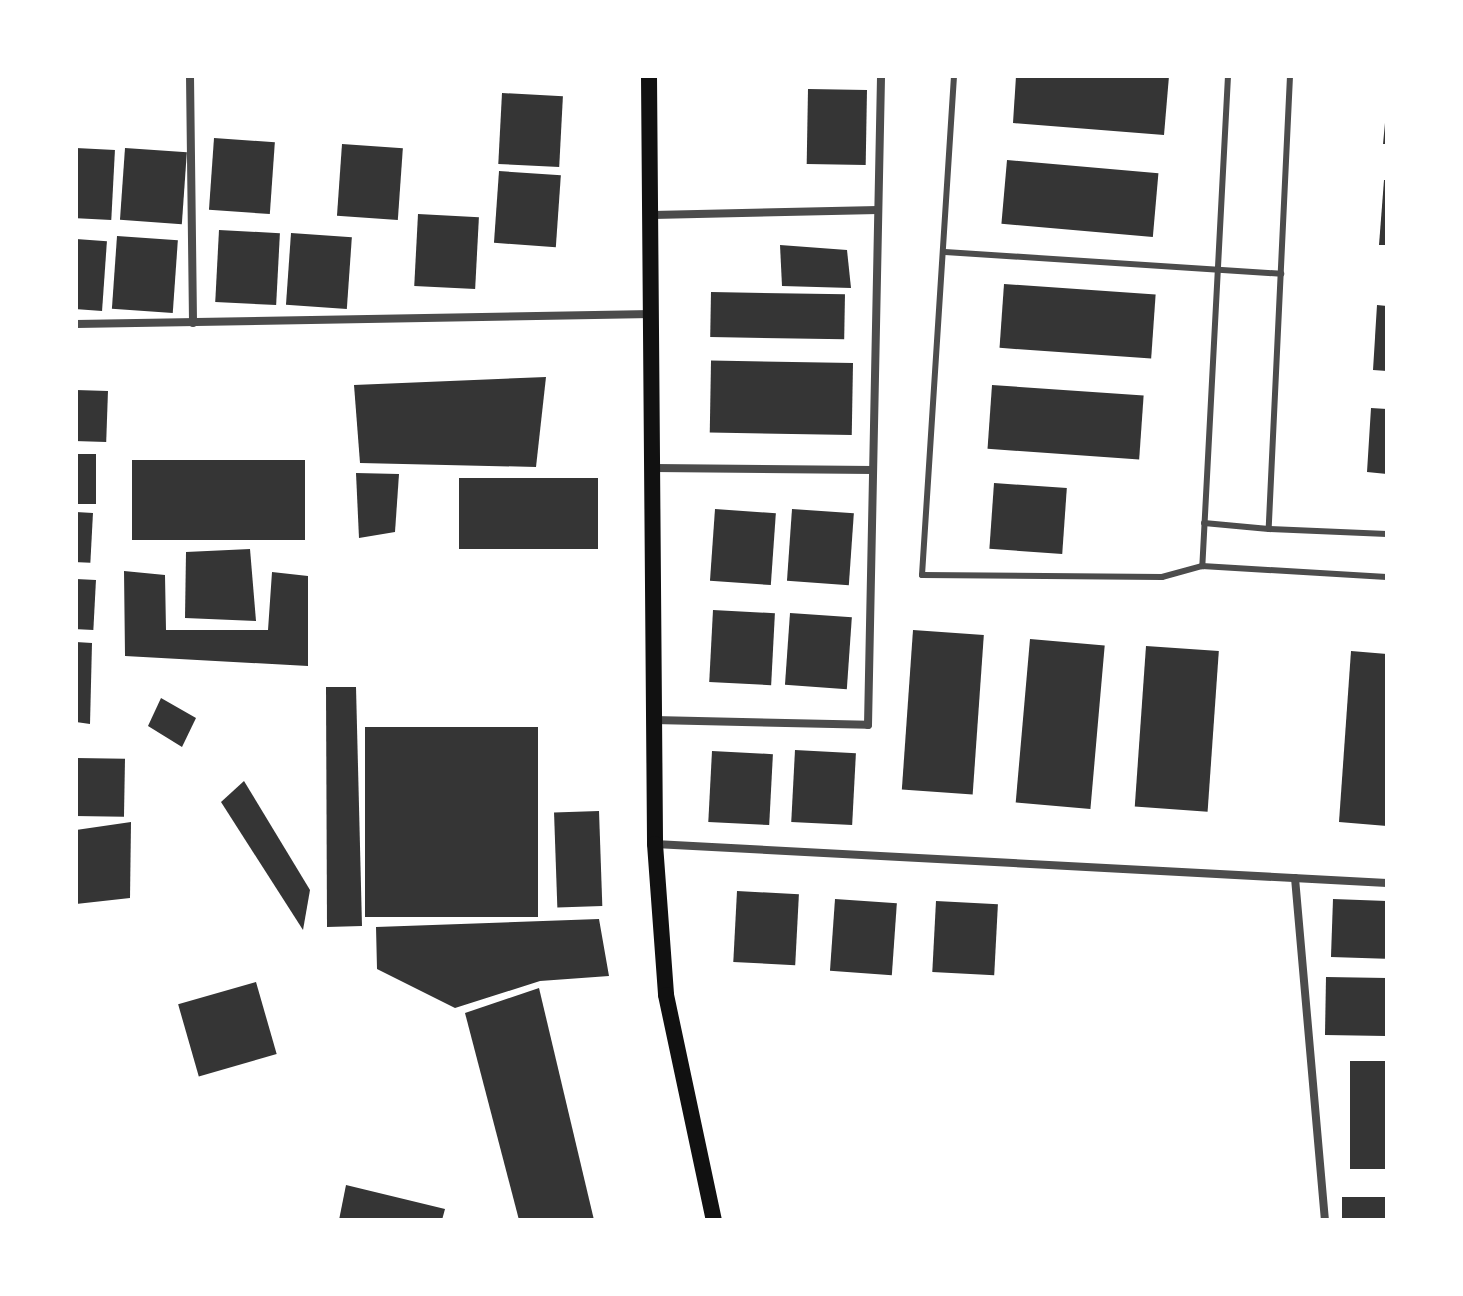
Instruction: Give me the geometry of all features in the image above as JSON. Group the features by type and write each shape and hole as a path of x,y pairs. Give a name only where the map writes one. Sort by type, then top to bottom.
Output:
{"main road":[{"path":"649,76 653,215 655,844 666,995 714,1220"}],"street":[{"path":"190,76 193,323"},
{"path":"654,720 868,725 881,76"},
{"path":"653,215 878,210"},
{"path":"76,324 653,314"},
{"path":"654,468 873,470"},
{"path":"655,844 1387,883"},
{"path":"1295,878 1325,1220"}],"lane":[{"path":"954,76 922,575 1162,577 1202,566 1387,577"},
{"path":"1202,566 1228,76"},
{"path":"1269,529 1290,76"},
{"path":"945,252 1281,274"},
{"path":"1204,523 1387,534"}],"building":[{"path":"1016,76 1169,76 1164,135 1013,123"},
{"path":"808,89 867,90 866,165 807,164"},
{"path":"502,93 563,96 559,167 498,164"},
{"path":"1385,123 1387,144 1383,144"},
{"path":"214,138 275,142 270,214 209,210"},
{"path":"342,144 403,148 398,220 337,216"},
{"path":"76,148 115,150 111,220 76,218"},
{"path":"125,148 187,152 182,224 120,220"},
{"path":"1007,160 1158,173 1153,237 1001,224"},
{"path":"499,171 561,175 556,247 494,243"},
{"path":"1384,180 1387,180 1387,245 1379,245"},
{"path":"418,214 479,217 475,289 414,286"},
{"path":"219,230 280,233 276,305 215,302"},
{"path":"291,233 352,237 347,309 286,305"},
{"path":"117,236 178,240 173,313 112,309"},
{"path":"76,239 107,241 102,311 76,309"},
{"path":"780,245 847,250 851,288 782,286"},
{"path":"1004,284 1156,295 1151,358 1000,348"},
{"path":"711,292 845,294 844,339 710,337"},
{"path":"1377,305 1387,306 1387,371 1373,370"},
{"path":"711,361 853,363 852,435 710,433"},
{"path":"546,377 536,467 360,463 354,385"},
{"path":"992,385 1144,396 1139,459 988,449"},
{"path":"76,390 108,391 106,442 76,441"},
{"path":"1371,408 1387,409 1387,474 1367,472"},
{"path":"76,454 96,454 96,504 76,504"},
{"path":"132,460 305,460 305,540 132,540"},
{"path":"356,473 399,474 395,532 359,538"},
{"path":"459,478 598,478 598,549 459,549"},
{"path":"994,483 1067,488 1062,554 989,549"},
{"path":"715,509 776,513 771,585 710,581"},
{"path":"792,509 854,513 849,585 787,581"},
{"path":"76,512 93,513 90,563 76,562"},
{"path":"250,549 256,621 185,618 186,552"},
{"path":"124,571 165,575 166,630 268,630 272,572 308,576 308,666 125,656"},
{"path":"76,579 96,580 93,630 76,629"},
{"path":"713,610 775,613 771,685 709,682"},
{"path":"790,613 852,617 847,689 785,685"},
{"path":"913,630 984,635 973,795 902,790"},
{"path":"1030,639 1105,646 1090,809 1016,802"},
{"path":"76,642 92,643 90,724 76,722"},
{"path":"1146,646 1219,651 1208,812 1135,807"},
{"path":"1351,651 1387,654 1387,826 1339,822"},
{"path":"326,687 356,687 362,926 327,927"},
{"path":"161,698 196,718 182,747 148,726"},
{"path":"365,727 538,727 538,917 365,917"},
{"path":"795,750 856,753 852,825 791,822"},
{"path":"712,751 773,754 769,825 708,822"},
{"path":"76,758 125,759 124,817 76,816"},
{"path":"244,781 310,890 303,930 221,802"},
{"path":"599,811 602,906 557,908 554,813"},
{"path":"131,822 130,898 76,904 76,830"},
{"path":"737,891 799,894 795,965 733,962"},
{"path":"835,899 897,903 892,975 830,971"},
{"path":"1333,899 1387,901 1385,959 1331,957"},
{"path":"936,901 998,904 994,975 932,972"},
{"path":"599,919 609,976 540,981 455,1008 377,969 376,927"},
{"path":"1326,977 1387,978 1386,1036 1325,1035"},
{"path":"256,982 277,1054 199,1076 178,1004"},
{"path":"539,988 594,1220 519,1220 465,1013"},
{"path":"1350,1061 1387,1061 1387,1169 1350,1169"},
{"path":"346,1185 445,1209 442,1220 339,1220"},
{"path":"1342,1197 1387,1197 1387,1220 1342,1220"}]}
